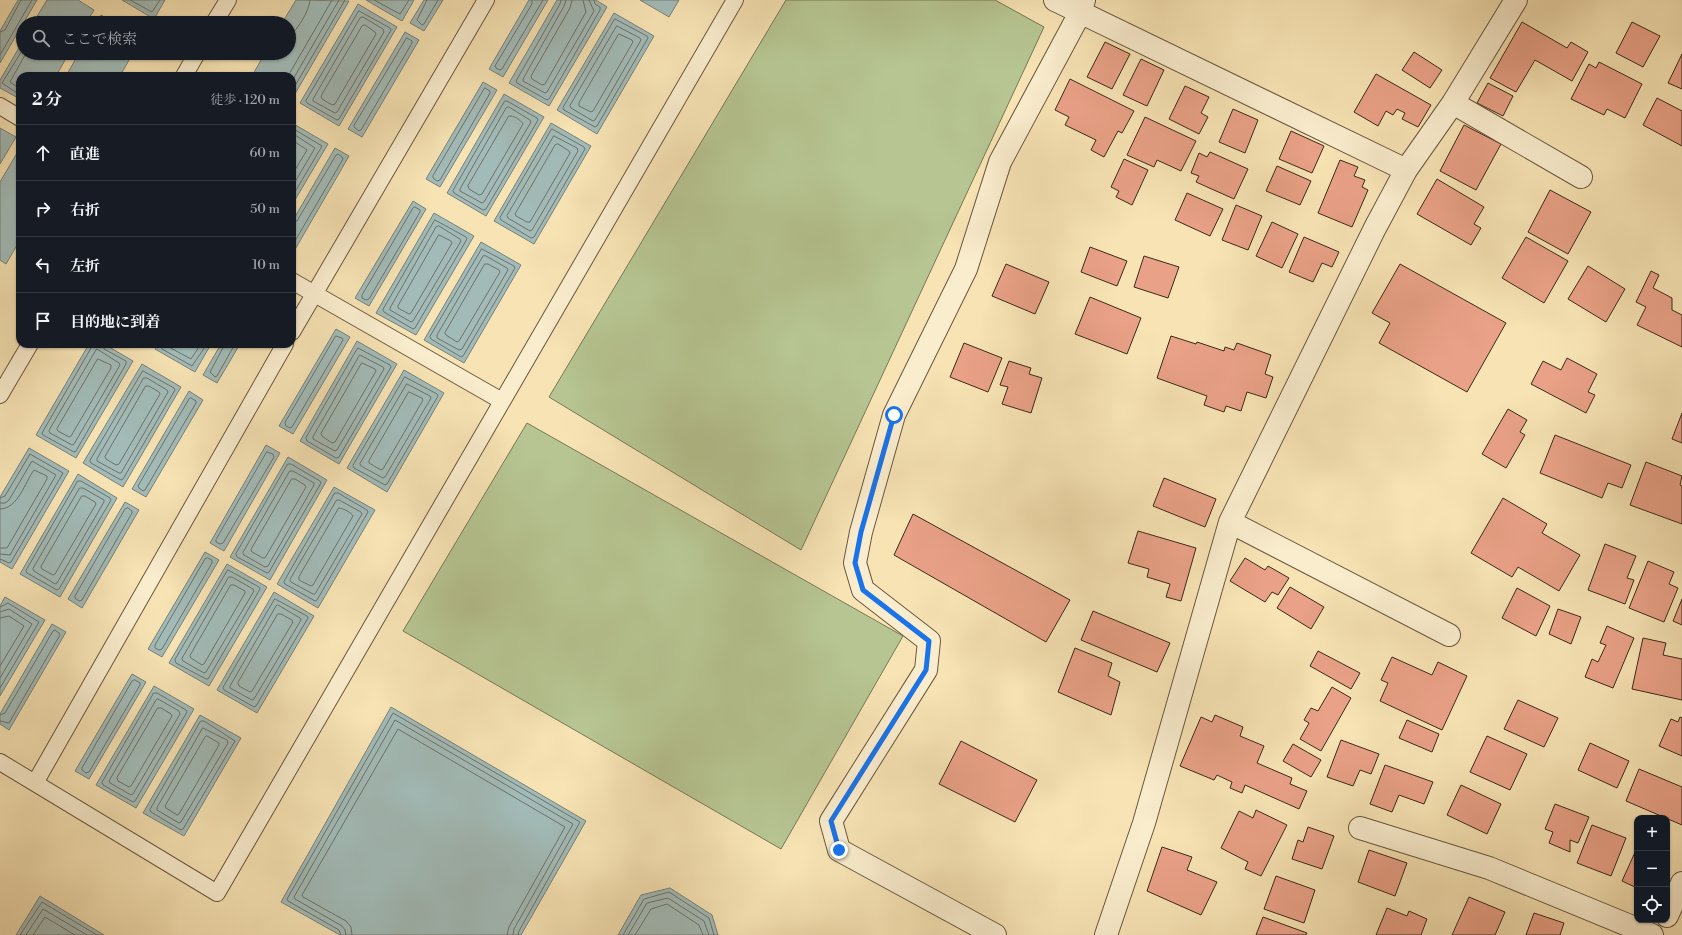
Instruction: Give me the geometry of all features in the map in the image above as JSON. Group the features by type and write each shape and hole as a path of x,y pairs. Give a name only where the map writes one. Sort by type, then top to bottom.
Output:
{"street":[{"path":"1055,0 1082,7 1406,170"},
{"path":"1106,935 1144,823 1230,522 1372,235 1406,170 1453,103 1516,0"},
{"path":"994,935 839,850 831,821 926,670 929,641 863,590 855,563 861,532 894,415 966,269 1000,162 1082,7"},
{"path":"1453,103 1581,177"},
{"path":"1230,522 1449,635"},
{"path":"1360,828 1489,868 1652,935"},
{"path":"1670,909 1682,883"},
{"path":"1658,935 1664,923"}],"lane":[{"path":"218,16 228,0"},
{"path":"296,325 486,0"},
{"path":"0,762 217,893 735,0"},
{"path":"186,72 193,60"},
{"path":"0,106 16,116"},
{"path":"296,283 502,401"},
{"path":"0,394 28,348"},
{"path":"35,783 283,348"}],"green space":[{"path":"786,0 995,0 1044,27 801,550 549,397"},
{"path":"527,423 903,636 781,849 403,631"}],"water":[{"path":"18,0 37,0 28,16 16,16 16,36 0,63 0,31"},
{"path":"47,0 78,0 94,10 90,16 37,16"},
{"path":"122,0 165,0 156,16 149,16"},
{"path":"296,0 349,1 296,92 296,72 254,72 261,60 296,60 296,16 286,16"},
{"path":"366,0 414,0 402,21"},
{"path":"424,0 443,0 424,31 410,23"},
{"path":"529,0 548,0 503,77 489,69"},
{"path":"557,0 596,0 607,7 549,106 509,83"},
{"path":"640,0 679,0 669,17"},
{"path":"358,4 397,27 339,126 300,103"},
{"path":"614,13 654,36 597,134 557,110"},
{"path":"405,32 419,40 362,137 348,129"},
{"path":"16,53 16,60 65,60 58,72 16,72 16,97 0,88 0,80"},
{"path":"75,60 129,60 122,72 68,72"},
{"path":"483,82 497,90 440,187 426,179"},
{"path":"504,94 544,117 486,216 447,193"},
{"path":"551,123 591,146 534,244 494,221"},
{"path":"296,125 328,144 296,198"},
{"path":"0,128 16,137 0,164"},
{"path":"335,148 349,156 296,248 296,215"},
{"path":"16,155 16,247 6,264 0,260 0,182"},
{"path":"413,201 426,209 369,306 355,298"},
{"path":"434,213 474,236 416,335 376,313"},
{"path":"481,242 521,265 464,363 424,340"},
{"path":"336,329 350,337 293,434 279,426"},
{"path":"357,341 397,364 339,464 300,441"},
{"path":"87,348 111,348 133,361 76,458 36,435"},
{"path":"156,348 209,348 195,372"},
{"path":"219,348 238,348 217,383 203,375"},
{"path":"142,364 181,387 123,487 83,463"},
{"path":"404,370 444,393 387,492 347,468"},
{"path":"189,391 203,400 146,497 132,489"},
{"path":"266,445 280,453 224,551 210,543"},
{"path":"29,448 69,471 12,569 0,562 0,497"},
{"path":"288,457 327,480 270,580 230,557"},
{"path":"78,474 117,498 60,597 20,574"},
{"path":"334,487 375,510 318,608 277,584"},
{"path":"125,502 139,510 82,608 68,599"},
{"path":"205,552 219,560 162,657 148,649"},
{"path":"227,564 267,587 209,686 169,663"},
{"path":"274,592 314,616 257,713 217,690"},
{"path":"5,597 45,620 0,696 0,606"},
{"path":"52,624 66,632 9,730 0,724 0,714"},
{"path":"132,674 146,682 89,779 75,771"},
{"path":"154,686 194,709 136,808 96,785"},
{"path":"391,707 586,821 521,935 340,935 281,902"},
{"path":"200,715 241,738 184,836 143,813"},
{"path":"670,888 712,915 718,935 618,935 641,895"},
{"path":"40,896 104,935 16,935"}],"building":[{"path":"1522,22 1567,48 1571,42 1588,52 1572,81 1535,60 1516,92 1490,78"},
{"path":"1632,22 1660,36 1643,67 1616,53"},
{"path":"1105,42 1130,54 1112,89 1087,77"},
{"path":"1414,52 1442,70 1430,88 1402,70"},
{"path":"1682,54 1682,89 1668,83"},
{"path":"1141,59 1164,70 1147,106 1123,95"},
{"path":"1599,62 1642,84 1625,118 1607,109 1604,115 1571,99 1589,64 1596,68"},
{"path":"1376,74 1431,105 1418,127 1402,119 1405,113 1397,109 1393,115 1386,111 1378,126 1354,112"},
{"path":"1070,79 1134,111 1122,133 1118,131 1104,157 1091,150 1096,140 1065,125 1069,117 1055,110"},
{"path":"1488,83 1513,96 1503,116 1477,103"},
{"path":"1185,86 1209,97 1201,113 1208,117 1199,134 1169,119"},
{"path":"1657,98 1682,111 1682,146 1643,125"},
{"path":"1233,109 1258,120 1245,153 1219,142"},
{"path":"1145,117 1196,141 1181,171 1157,160 1154,167 1127,155"},
{"path":"1464,125 1501,144 1476,190 1440,171"},
{"path":"1291,131 1324,146 1312,173 1279,159"},
{"path":"1210,152 1248,169 1234,199 1196,182 1199,176 1191,173 1199,153 1207,157"},
{"path":"1124,159 1148,170 1132,205 1116,197 1119,191 1111,187"},
{"path":"1340,160 1358,167 1354,176 1365,180 1362,187 1368,190 1352,227 1318,213"},
{"path":"1277,166 1311,181 1300,205 1266,191"},
{"path":"1437,179 1484,207 1474,224 1481,228 1471,245 1417,214"},
{"path":"1550,190 1591,212 1568,254 1528,232"},
{"path":"1187,193 1223,209 1210,236 1175,220"},
{"path":"1236,205 1262,216 1248,250 1222,240"},
{"path":"1272,222 1298,234 1282,268 1256,256"},
{"path":"1304,237 1339,252 1332,267 1322,263 1313,282 1289,272"},
{"path":"1526,237 1568,261 1544,303 1502,278"},
{"path":"1090,247 1127,261 1117,286 1081,272"},
{"path":"1144,256 1179,267 1168,298 1134,287"},
{"path":"1006,264 1049,282 1035,314 992,296"},
{"path":"1400,264 1506,323 1467,392 1379,343 1390,323 1372,313"},
{"path":"1588,266 1625,289 1606,322 1568,299"},
{"path":"1651,271 1659,275 1653,288 1672,298 1672,310 1682,315 1682,347 1637,325 1646,307 1636,302"},
{"path":"1090,297 1141,318 1127,354 1075,334"},
{"path":"1171,336 1196,344 1197,342 1224,351 1225,347 1234,350 1237,343 1271,355 1265,374 1273,377 1266,398 1247,392 1241,411 1226,406 1224,412 1204,405 1207,396 1157,378"},
{"path":"964,343 1002,358 988,392 950,377"},
{"path":"1567,358 1597,374 1588,392 1595,395 1586,413 1531,384 1543,361 1561,370"},
{"path":"1009,361 1031,368 1029,374 1042,378 1031,413 1002,404 1008,387 1000,385"},
{"path":"1508,409 1527,420 1520,432 1525,435 1506,468 1482,454"},
{"path":"1682,413 1682,443 1672,439"},
{"path":"1555,435 1631,465 1622,488 1608,483 1602,498 1540,473"},
{"path":"1646,462 1682,476 1680,485 1682,486 1682,524 1630,505"},
{"path":"1164,478 1216,499 1205,527 1153,506"},
{"path":"1503,498 1547,524 1542,533 1580,555 1559,591 1518,567 1512,577 1471,553"},
{"path":"913,514 1070,600 1046,642 894,555"},
{"path":"1138,531 1196,548 1181,601 1166,597 1170,584 1147,577 1149,569 1128,563"},
{"path":"1605,544 1636,556 1627,578 1634,580 1625,604 1588,590"},
{"path":"1245,558 1265,570 1268,566 1289,578 1278,595 1272,592 1265,602 1230,581"},
{"path":"1648,561 1674,572 1669,584 1678,588 1664,622 1629,608"},
{"path":"1290,587 1324,607 1311,629 1277,608"},
{"path":"1517,588 1550,606 1536,636 1502,618"},
{"path":"1682,599 1682,625 1673,621"},
{"path":"1558,609 1581,617 1571,644 1549,634"},
{"path":"1093,611 1170,643 1157,672 1081,640"},
{"path":"1607,626 1634,638 1613,688 1585,677 1592,659 1598,662 1606,645 1600,643"},
{"path":"1643,638 1666,643 1663,655 1682,659 1682,700 1632,689"},
{"path":"1075,648 1112,663 1108,676 1120,682 1111,715 1058,692"},
{"path":"1318,651 1360,673 1351,689 1310,666"},
{"path":"1392,657 1432,675 1438,662 1467,676 1442,730 1380,701 1388,683 1381,680"},
{"path":"1332,687 1351,698 1321,751 1300,739 1309,723 1304,720 1311,708 1318,711"},
{"path":"1518,700 1558,718 1544,747 1504,729"},
{"path":"1215,715 1243,727 1240,736 1264,746 1257,763 1292,778 1290,784 1307,791 1299,809 1245,785 1242,793 1230,788 1232,782 1217,775 1214,780 1180,766 1201,717 1212,722"},
{"path":"1680,717 1682,718 1682,756 1659,746 1671,719 1678,722"},
{"path":"1407,720 1439,734 1432,752 1399,738"},
{"path":"1487,736 1527,754 1510,790 1470,772"},
{"path":"1341,740 1379,754 1371,774 1360,770 1353,786 1327,777"},
{"path":"961,741 1037,780 1015,822 939,784"},
{"path":"1590,743 1629,761 1617,788 1578,770"},
{"path":"1293,744 1321,760 1311,777 1283,761"},
{"path":"1385,765 1433,782 1424,804 1399,795 1392,812 1370,804"},
{"path":"1639,769 1682,787 1682,825 1670,820 1670,815 1659,815 1626,801"},
{"path":"1461,785 1501,804 1487,834 1447,815"},
{"path":"1555,804 1589,817 1578,843 1570,840 1570,852 1549,843 1553,832 1545,829"},
{"path":"1256,810 1287,825 1261,876 1245,869 1248,862 1221,848 1239,811 1253,818"},
{"path":"1592,825 1626,838 1611,876 1577,863"},
{"path":"1308,827 1334,836 1322,869 1292,859 1298,840 1303,842"},
{"path":"1162,847 1192,857 1187,870 1217,882 1201,915 1147,891"},
{"path":"1369,850 1407,863 1395,896 1358,882"},
{"path":"1634,854 1634,887 1622,881"},
{"path":"1276,876 1315,890 1304,923 1264,909"},
{"path":"1469,897 1505,912 1495,935 1452,935"},
{"path":"1387,908 1407,916 1409,911 1427,919 1421,935 1376,935"},
{"path":"1534,913 1564,923 1560,935 1526,935"},
{"path":"1263,917 1307,933 1306,935 1256,935"}],"route":[{"path":"839,850 831,821 926,670 929,641 863,590 855,563 861,532 894,415"}]}
